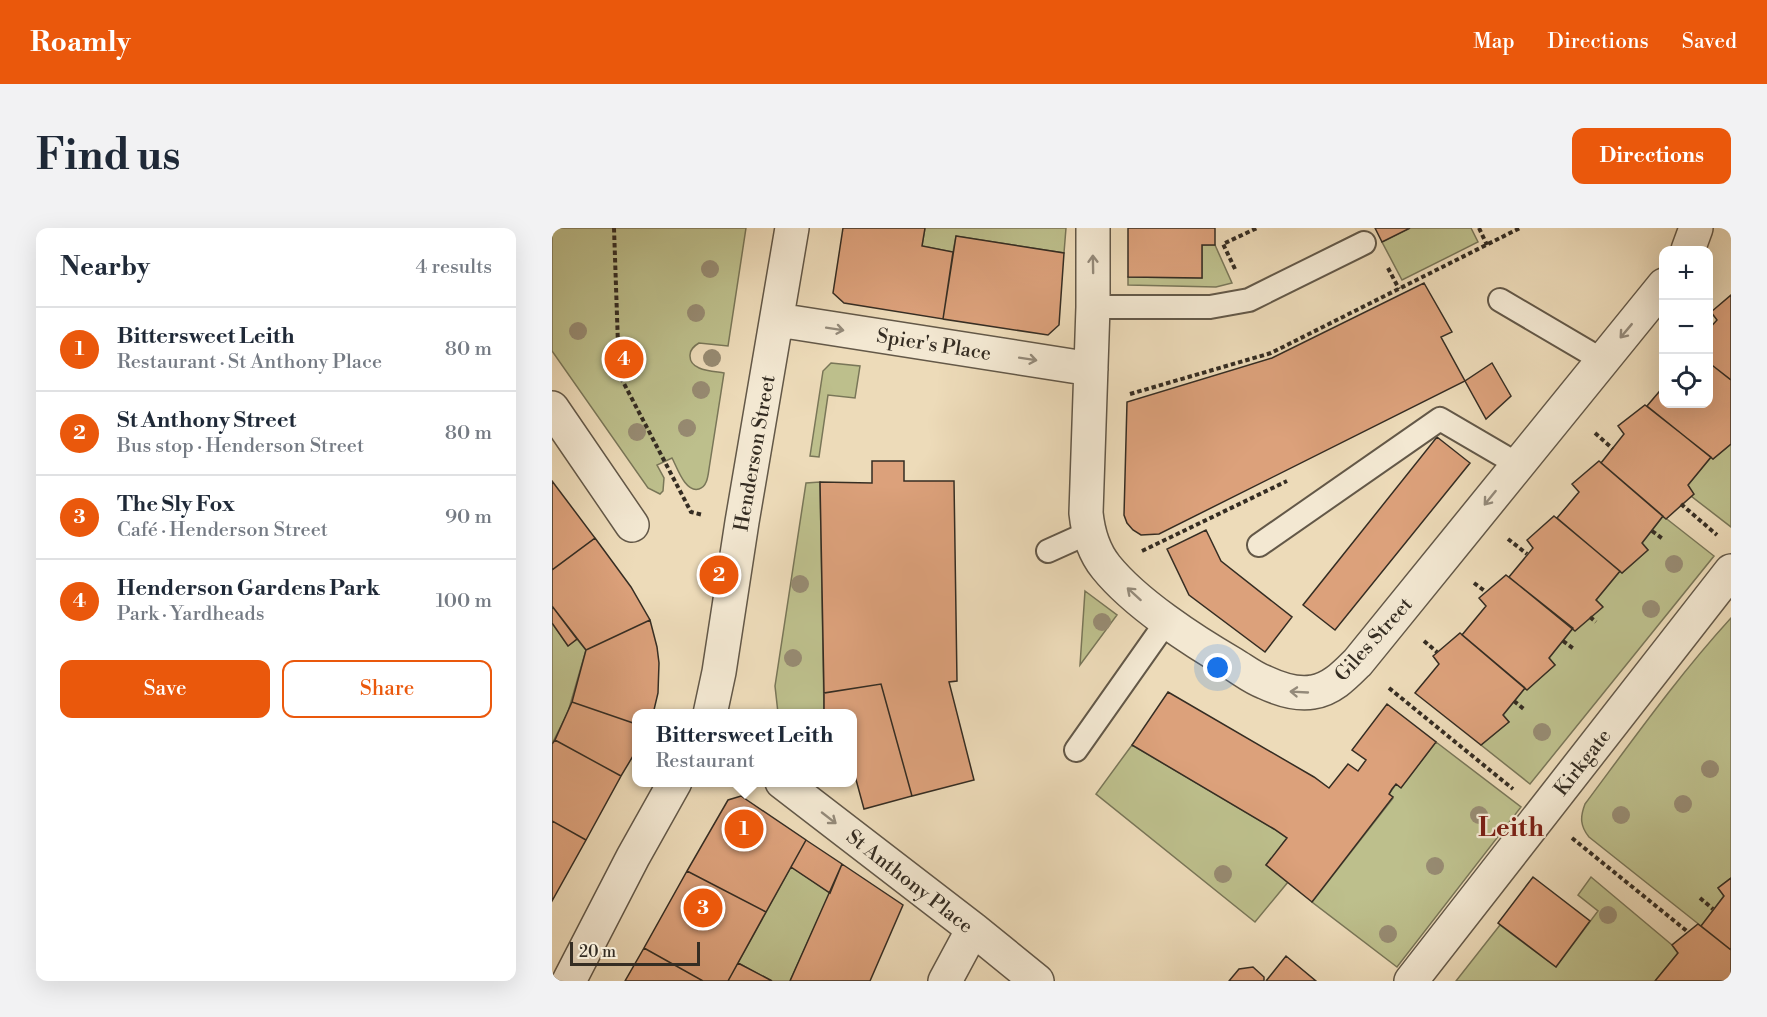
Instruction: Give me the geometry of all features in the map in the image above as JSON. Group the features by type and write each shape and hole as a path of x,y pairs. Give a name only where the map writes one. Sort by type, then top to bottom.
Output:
{"street":[{"name":"Henderson Street","path":"711,709 792,228"},
{"name":"Giles Street","path":"1093,228 1094,307 1086,513 1088,533 1106,567 1134,595 1167,621 1216,655 1262,682 1289,691 1312,692 1330,686 1358,662 1659,291"},
{"path":"1689,246 1696,228"},
{"name":"Spier's Place","path":"778,320 1091,384"},
{"path":"552,408 632,525"},
{"name":"Kirkgate","path":"1411,981 1731,571"},
{"path":"569,981 633,857 673,787"},
{"name":"St Anthony Place","path":"787,787 973,929 1037,981"},
{"path":"945,981 973,929"}],"lane":[{"path":"1094,307 1210,307 1249,300 1364,243"},
{"path":"1500,300 1602,360"},
{"path":"1258,545 1440,419 1517,464"},
{"path":"1048,551 1088,533"},
{"path":"1076,750 1167,621"}],"path":[{"path":"614,228 619,374 691,512 742,522"},
{"path":"1249,300 1223,244 1257,228"},
{"path":"1479,228 1487,244"},
{"path":"1091,384 1127,395 1271,353 1520,228"},
{"path":"1681,504 1723,539"},
{"path":"1652,531 1663,540"},
{"path":"1590,618 1596,622"},
{"path":"1563,640 1574,650"},
{"path":"1515,701 1526,710"},
{"path":"1700,898 1713,909"}],"green space":[{"path":"552,228 746,228 728,346 699,343 690,353 693,364 697,367 724,373 708,475 702,488 694,489 686,483 672,458 657,465 664,478 663,491 660,494 648,488 552,351"},
{"path":"925,228 1066,228 1064,253 956,236 953,252 922,246"},
{"path":"1410,228 1471,228 1478,242 1402,280 1382,242"},
{"path":"1202,245 1215,245 1232,283 1216,287 1128,285 1128,277 1202,278"},
{"path":"831,363 860,366 855,398 828,395 819,457 810,456 823,371"},
{"path":"1731,444 1731,527 1691,496 1688,485 1711,457 1713,459"},
{"path":"820,482 824,709 778,709 775,686 806,483"},
{"path":"1663,516 1714,556 1530,784 1481,745 1509,722 1503,715 1525,688 1527,689 1555,665 1549,658 1573,628 1602,606 1596,600 1620,571 1622,573 1648,550 1642,543"},
{"path":"1085,591 1117,615 1080,665"},
{"path":"1731,618 1731,878 1718,888 1724,896 1701,926 1589,837 1582,825 1582,813 1585,804 1638,733 1692,663"},
{"path":"552,623 568,646 577,639 586,650 568,712 552,744"},
{"path":"1436,742 1521,807 1397,967 1312,902 1393,798 1389,794 1396,784 1401,787"},
{"path":"1132,745 1287,838 1266,865 1288,882 1255,922 1096,794"},
{"path":"791,867 830,893 790,981 772,981 738,963"},
{"path":"1591,877 1672,945 1678,953 1655,981 1456,981 1500,925 1556,967 1598,911 1578,895"}],"building":[{"path":"843,228 925,228 922,246 953,252 943,319 844,303 833,293"},
{"path":"1128,228 1215,228 1215,245 1202,245 1202,278 1128,277"},
{"path":"1375,228 1410,228 1382,242"},
{"path":"956,236 1064,253 1059,325 1048,335 943,319"},
{"path":"1424,283 1452,332 1441,337 1465,381 1159,534 1141,535 1127,523 1124,515 1127,402 1272,358"},
{"path":"1731,295 1731,380 1713,366 1713,324 1717,320 1713,310"},
{"path":"1492,363 1511,396 1486,419 1465,381"},
{"path":"1713,366 1731,380 1731,444 1713,459 1647,406 1659,392 1659,408 1713,408"},
{"path":"1645,405 1711,457 1688,485 1694,494 1666,519 1601,463 1624,434 1618,426"},
{"path":"1437,437 1470,463 1335,630 1303,605"},
{"path":"872,461 904,461 904,481 954,481 957,681 949,682 974,780 912,796 881,684 824,693 820,482 872,483"},
{"path":"1599,461 1663,516 1642,543 1648,550 1622,573 1557,518 1579,492 1572,484"},
{"path":"552,481 595,538 552,570"},
{"path":"1554,516 1620,571 1596,600 1603,607 1575,631 1509,577 1533,548 1527,540"},
{"path":"1206,530 1221,561 1292,617 1265,652 1189,595 1167,549"},
{"path":"595,538 631,587 650,620 586,650 552,606 552,570"},
{"path":"1506,575 1573,628 1549,658 1555,665 1527,690 1462,635 1486,606 1479,598"},
{"path":"552,606 577,639 568,646 552,623"},
{"path":"650,620 659,663 658,693 654,709 632,709 632,723 572,702 586,650"},
{"path":"1460,633 1525,688 1503,715 1509,722 1481,745 1415,693 1439,664 1433,656"},
{"path":"881,684 912,796 864,809 857,783 857,709 824,709 824,693"},
{"path":"1168,692 1329,788 1348,764 1358,771 1366,760 1352,750 1387,704 1436,742 1401,788 1396,784 1392,789 1389,794 1393,797 1312,902 1266,865 1287,838 1132,745"},
{"path":"572,702 632,723 632,758 621,776 555,740"},
{"path":"555,740 621,776 586,840 552,821 552,744"},
{"path":"741,796 806,840 766,912 687,871 728,800"},
{"path":"552,821 586,840 552,901"},
{"path":"806,840 842,864 830,893 791,867"},
{"path":"842,864 903,905 870,981 790,981"},
{"path":"687,871 766,912 728,981 703,981 644,948"},
{"path":"1533,877 1590,921 1556,967 1498,923"},
{"path":"1731,878 1731,950 1701,926 1724,896 1718,888"},
{"path":"1698,924 1731,950 1731,981 1655,981 1678,953 1672,945"},
{"path":"644,948 703,981 625,981"},
{"path":"1286,956 1316,981 1266,981"},
{"path":"738,963 772,981 728,981"},
{"path":"1253,967 1264,977 1264,981 1229,981 1239,969"}],"place":[{"name":"Henderson Gardens Park","path":"624,359"},
{"name":"St Anthony Street","path":"719,575"},
{"name":"Bittersweet Leith","path":"744,829"},
{"name":"The Sly Fox","path":"703,908"}],"district":[{"name":"Leith","path":"1511,827"}]}
